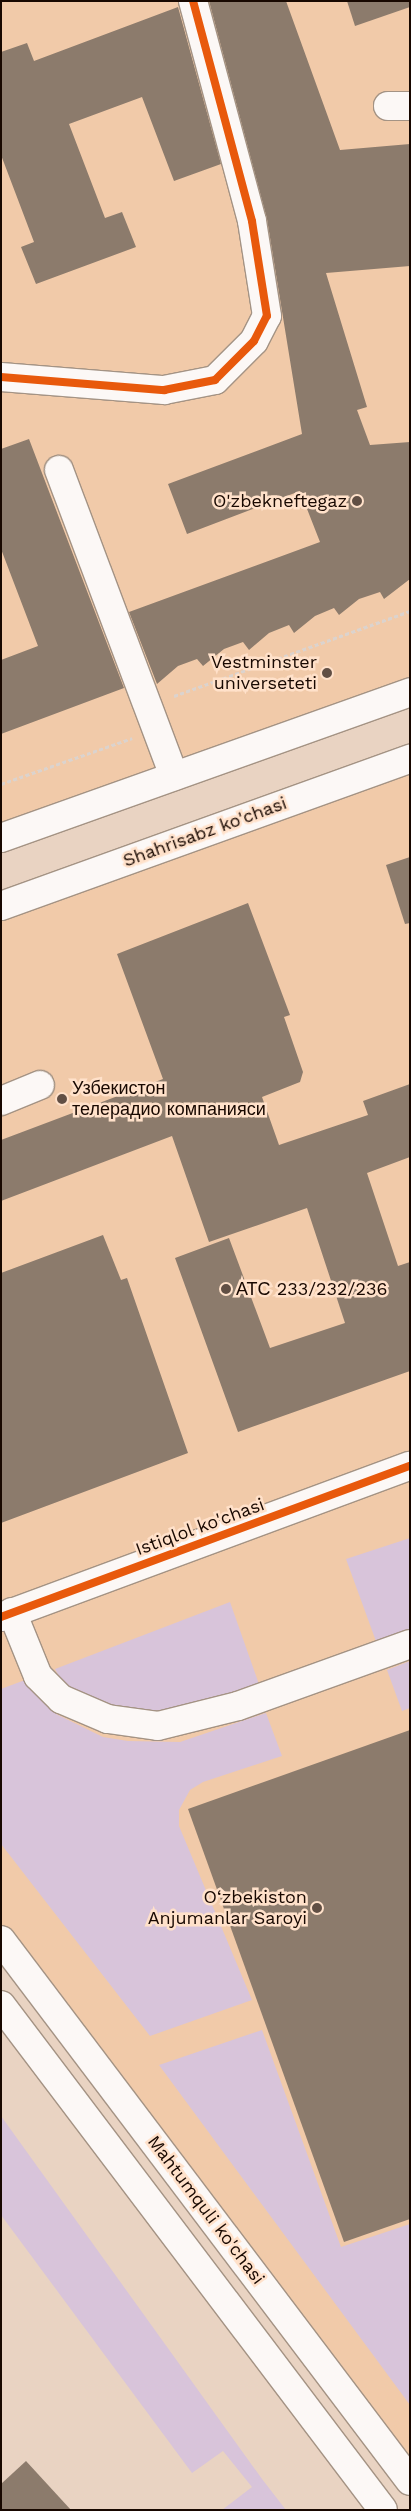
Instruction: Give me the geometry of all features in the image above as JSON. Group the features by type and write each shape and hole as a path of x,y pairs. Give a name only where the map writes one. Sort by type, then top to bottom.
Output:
{"main road":[{"path":"1,376 164,390 215,380 254,341 267,316 252,221 193,1"},
{"path":"58,470 174,776"},
{"path":"1,838 410,692"},
{"name":"Shahrisabz ko'chasi","path":"1,906 409,762"},
{"path":"1,1101 40,1085"},
{"name":"Istiqlol ko'chasi","path":"7,1614 410,1466"},
{"path":"7,1614 38,1676 61,1699 108,1718 158,1726 238,1706 410,1644"},
{"name":"Mahtumquli ko'chasi","path":"1,1940 410,2481"},
{"path":"1,2005 383,2510"}],"path":[{"path":"1,784 156,730 175,694 410,610"}],"shaded area":[{"path":"1,1 410,1 410,692 1,838"},
{"path":"410,759 410,2481 1,1940 1,906"},
{"path":"410,1538 410,1632 377,1644 346,1559"},
{"path":"230,1602 260,1687 166,1715 95,1706 62,1682 55,1669"},
{"path":"410,1661 410,1708 402,1711 387,1670"},
{"path":"25,1680 56,1714 103,1737 128,1741 180,1742 266,1713 282,1756 203,1782 190,1790 179,1810 179,1826 252,2000 150,2036 1,1844 1,1689"},
{"path":"262,2030 341,2247 410,2224 410,2405 159,2065"},
{"path":"1,2116 286,2510 222,2510 252,2487 223,2451 192,2473 1,2215"}],"building":[{"path":"209,1 286,1 340,150 410,144 410,266 326,273 367,407 357,410 370,445 410,442 410,579 384,599 380,592 359,599 339,615 334,608 315,616 294,633 289,625 269,633 249,650 243,642 224,649 203,666 197,659 178,666 157,684 129,612 320,542 300,491 187,534 168,484 302,434 267,219"},
{"path":"347,1 410,1 410,7 355,26"},
{"path":"178,7 221,164 174,181 142,97 69,124 105,218 122,212 136,247 36,284 21,247 34,242 1,155 1,52 27,43 34,61"},
{"path":"29,439 124,688 1,734 1,660 38,646 1,549 1,449"},
{"path":"410,857 410,923 405,924 386,865"},
{"path":"248,903 290,1015 284,1017 303,1072 300,1082 262,1097 279,1145 368,1115 363,1101 410,1084 410,1157 367,1173 398,1266 410,1262 410,1371 238,1432 175,1258 229,1238 270,1348 345,1323 307,1208 209,1242 172,1136 1,1201 1,1140 163,1079 117,954"},
{"path":"103,1235 121,1280 127,1278 188,1453 1,1523 1,1273"},
{"name":"O‘zbekiston Anjumanlar Saroyi","path":"410,1730 410,2219 344,2242 188,1809"},
{"path":"26,2461 71,2510 1,2510 1,2484"}],"cycle path":[{"path":"1,377 164,390 215,380 254,341 267,316 252,221 193,1"},
{"path":"1,1617 410,1466"}],"place":[{"name":"O'zbekneftegaz","path":"357,501"},
{"name":"Vestminster universeteti","path":"327,673"},
{"name":"Узбекистон телерадио компанияси","path":"62,1099"},
{"name":"АТС 233/232/236","path":"226,1289"},
{"name":"O‘zbekiston Anjumanlar Saroyi","path":"317,1908"}]}
